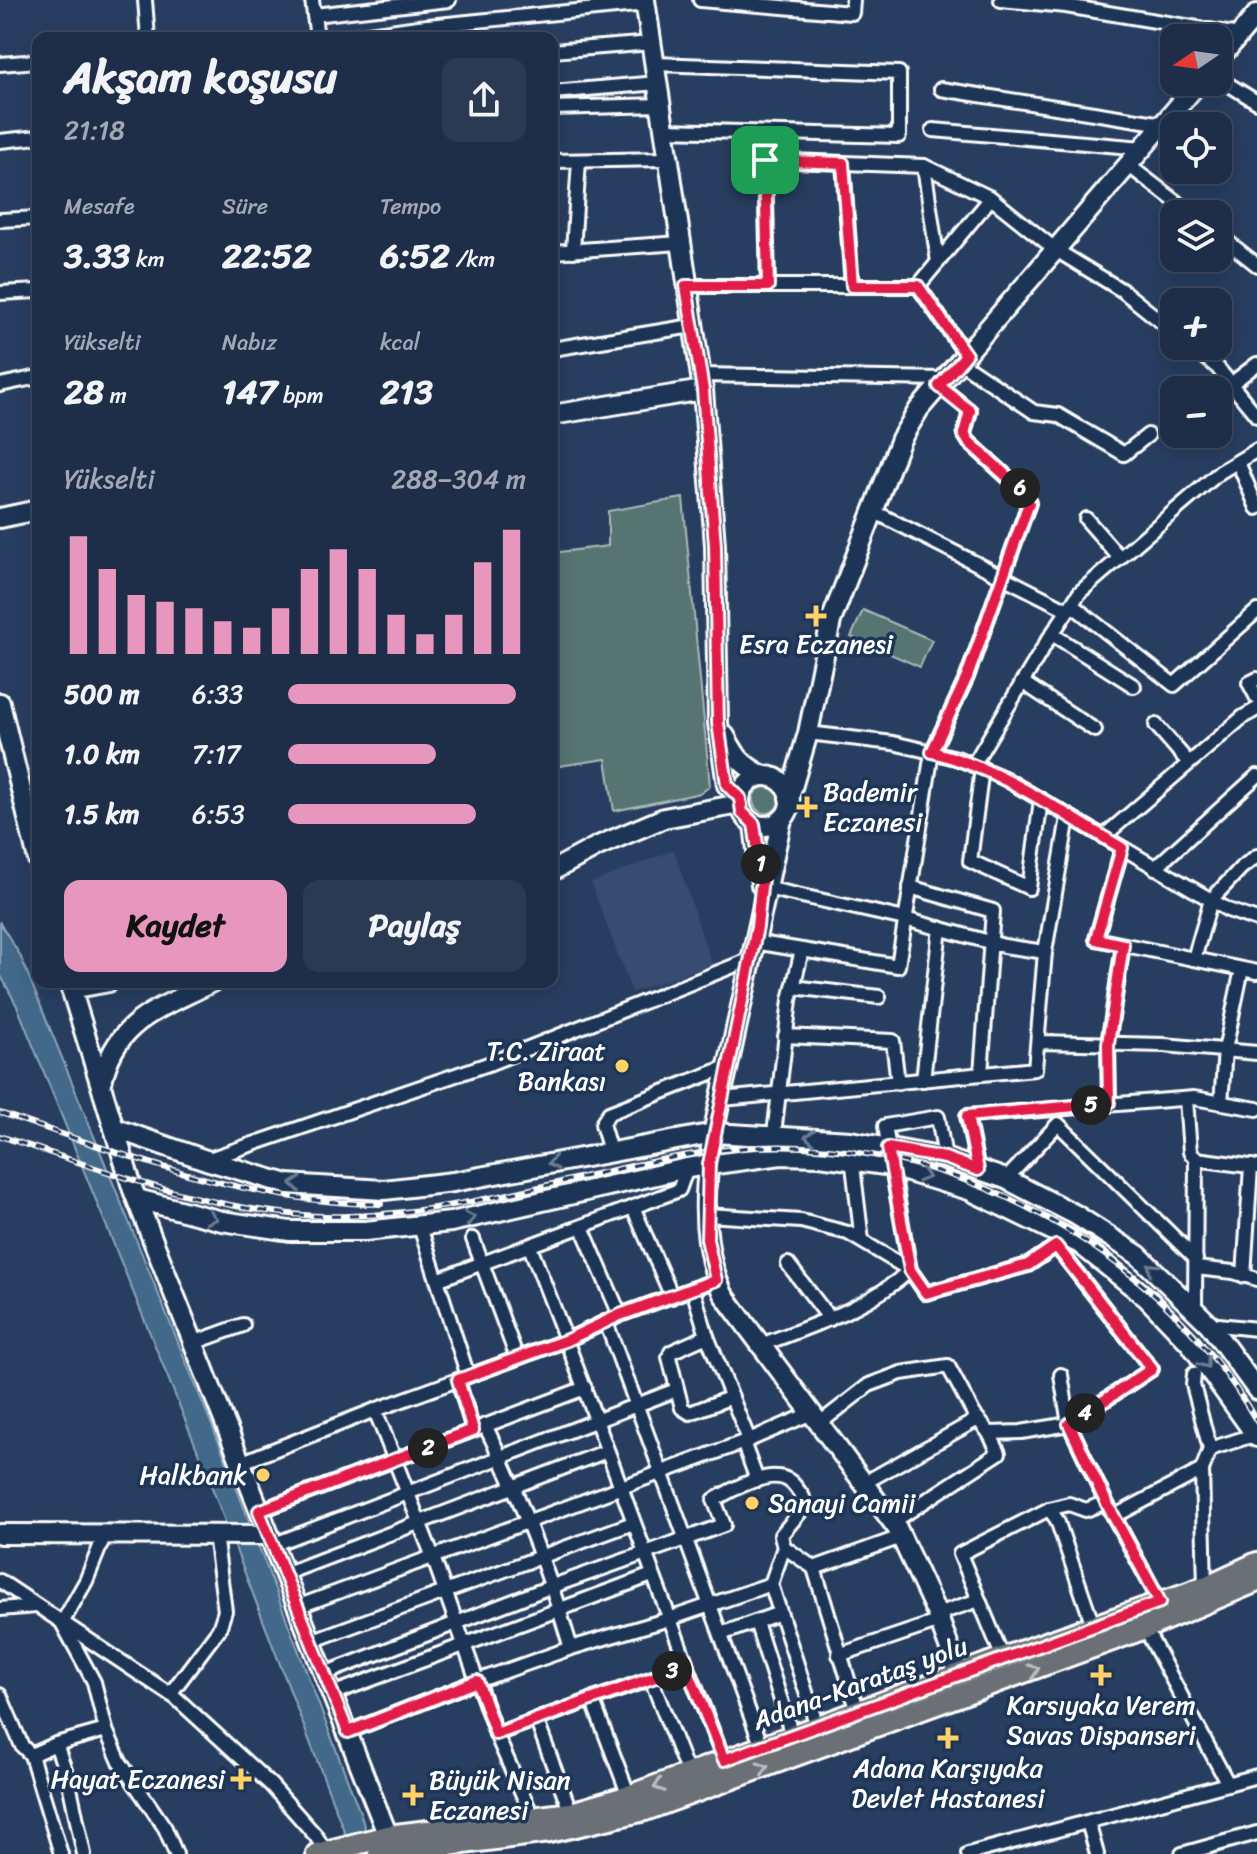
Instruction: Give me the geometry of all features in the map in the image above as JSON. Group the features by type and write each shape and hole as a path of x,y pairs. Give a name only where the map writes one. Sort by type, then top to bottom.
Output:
{"main road":[{"path":"645,2 701,382 715,545 718,723 727,785 740,801 742,812 754,824 762,878 754,943"},
{"path":"1232,43 1257,14"},
{"path":"1173,112 1187,96"},
{"path":"959,1674 938,1618 897,1530 723,1294 716,1280 707,1239 709,1164 766,888 782,819 789,806 808,733 831,621 901,439 919,409 1160,128"},
{"path":"558,414 701,382"},
{"path":"0,518 32,511"},
{"path":"740,801 746,785 768,776 792,755 814,696"},
{"path":"0,703 32,835"},
{"path":"718,723 736,757 745,767 783,785 789,798"},
{"path":"558,868 598,846 664,818 740,801"},
{"path":"754,824 769,826 782,819"},
{"path":"71,988 137,1199 267,1538 348,1732 383,1845 329,1851"},
{"path":"101,1088 106,1060 136,1021 200,988"},
{"path":"114,1128 287,1184 384,1190 453,1182 714,1133 774,1134 851,1141 945,1158 1006,1179 1076,1215 1138,1255 1195,1309 1250,1370 1257,1390"},
{"path":"137,1199 222,1221 290,1231 365,1231 420,1227 687,1168 781,1155 852,1160 891,1167 969,1190 1080,1244 1147,1298 1190,1343 1256,1435"},
{"path":"1,1533 216,1534 267,1538"},
{"name":"Adana-Karataş yolu","path":"383,1845 571,1813 629,1796 1093,1625 1205,1587 1257,1563"},
{"name":"Adana-Karataş yolu","path":"383,1845 549,1832 645,1810 1145,1628 1257,1581"}],"street":[{"path":"145,0 148,32"},
{"path":"312,0 316,32"},
{"path":"314,15 449,0"},
{"path":"700,0 852,13 853,0"},
{"path":"1001,0 1066,6 1239,35"},
{"path":"1116,15 1120,0"},
{"path":"383,32 645,2"},
{"path":"558,51 652,43"},
{"path":"0,64 32,61"},
{"path":"655,64 899,73 899,136 664,130"},
{"path":"558,91 658,83"},
{"path":"1232,87 1257,102"},
{"path":"941,89 1160,124"},
{"path":"558,108 661,105"},
{"path":"933,130 1143,148"},
{"path":"0,141 32,138"},
{"path":"558,161 668,159"},
{"path":"768,286 765,160 924,166 991,198 1056,250 1123,291 1160,321"},
{"path":"573,251 579,161"},
{"path":"843,163 852,286"},
{"path":"1128,165 1174,200"},
{"path":"924,166 938,262"},
{"path":"918,286 991,198"},
{"path":"0,220 32,218"},
{"path":"558,252 680,243"},
{"path":"1232,245 1257,265"},
{"path":"686,286 918,286"},
{"path":"918,286 963,359 1034,412 1058,415 1124,454 1148,435"},
{"path":"0,293 32,291"},
{"path":"558,348 692,326"},
{"path":"1208,360 1224,376"},
{"path":"1232,383 1257,364"},
{"path":"0,385 32,378"},
{"path":"206,1160 491,1063 754,943 898,966 932,752 967,677 1029,503 1025,493 969,442 964,434 970,411 942,382 701,382"},
{"path":"1232,385 1257,416"},
{"path":"1041,800 1029,888 970,861 977,767 1022,682 1080,592 1220,472 1257,450"},
{"path":"1238,462 1257,508"},
{"path":"873,511 1070,608 1174,685 1257,611"},
{"path":"1086,519 1120,558"},
{"path":"1052,634 1134,686"},
{"path":"1257,679 1249,683 1257,698"},
{"path":"1022,682 1095,730"},
{"path":"1103,837 1243,717 1257,709"},
{"path":"1156,725 1189,763"},
{"path":"808,733 893,743 932,752 1004,778 1228,910 1257,920"},
{"path":"1155,868 1257,776"},
{"path":"722,1099 1035,1069 1045,952 1068,817"},
{"path":"1122,848 1096,939 1257,972"},
{"path":"1194,959 1211,900 1257,856"},
{"path":"910,887 993,911 981,1074"},
{"path":"766,888 905,919 990,942 1045,952"},
{"path":"923,1080 940,928"},
{"path":"1109,1103 1108,1044 1123,945"},
{"path":"774,1134 785,1036 802,950"},
{"path":"1221,1103 1225,1050 1242,969"},
{"path":"793,987 879,997"},
{"path":"785,1036 893,1041 898,1083"},
{"path":"1038,1042 1257,1053"},
{"path":"610,1151 602,1124 609,1113 729,1066"},
{"path":"1186,1099 1190,1152 1196,1159 1195,1309"},
{"path":"978,1170 967,1116 1186,1099 1257,1109"},
{"path":"910,1270 885,1126 938,1117 945,1158"},
{"path":"1006,1179 1058,1124 1196,1264 1250,1278 1254,1167 1196,1159"},
{"path":"851,1141 862,1241"},
{"path":"437,1280 679,1190 687,1168"},
{"path":"633,1207 672,1297"},
{"path":"707,1215 801,1221 848,1233 910,1270 926,1293 1028,1265 1056,1246 1152,1369 1069,1424 1021,1432 989,1433"},
{"path":"420,1227 479,1427 501,1456 571,1648"},
{"path":"582,1227 620,1315"},
{"path":"473,1239 517,1358"},
{"path":"530,1247 724,1760"},
{"path":"788,1264 830,1319"},
{"path":"761,1345 830,1319 890,1289 910,1270"},
{"path":"240,1463 567,1340 620,1315 716,1280"},
{"path":"693,1290 707,1336 732,1397 757,1480"},
{"path":"606,1322 762,1747"},
{"path":"1209,1324 1257,1329"},
{"path":"193,1343 243,1325"},
{"path":"707,1336 671,1352 669,1357 682,1408 690,1413 732,1397"},
{"path":"297,1607 619,1487 816,1418 869,1385 901,1373 948,1366 999,1453 897,1530 814,1568"},
{"path":"1194,1374 1193,1385 1210,1449 1202,1470 1205,1587"},
{"path":"1061,1375 1069,1424 1106,1502 1160,1602"},
{"path":"259,1511 585,1388"},
{"path":"267,1538 407,1492 676,1390"},
{"path":"375,1410 433,1557 496,1734 533,1818"},
{"path":"864,1483 978,1419"},
{"path":"1210,1449 1256,1435"},
{"path":"284,1574 607,1451"},
{"path":"1115,1516 1202,1470"},
{"path":"324,1674 455,1622 724,1525 714,1500 757,1480 780,1476 791,1481 803,1497 801,1511 781,1535 784,1547 771,1584 817,1726"},
{"path":"1003,1658 960,1554 1049,1509 1069,1504 1086,1510 1106,1502"},
{"path":"1049,1509 1057,1520 1093,1625"},
{"path":"311,1641 633,1523"},
{"path":"62,1623 86,1581 105,1534"},
{"path":"170,1694 219,1629 225,1611 216,1534"},
{"path":"784,1547 814,1568 858,1712"},
{"path":"332,1694 652,1575"},
{"path":"0,1581 170,1694 271,1785 329,1851"},
{"path":"348,1732 571,1648 771,1584"},
{"path":"839,1655 979,1600"},
{"path":"0,1609 36,1606"},
{"path":"721,1634 780,1613"},
{"path":"756,1622 792,1735"},
{"path":"62,1623 94,1682 106,1730 120,1762 165,1828 176,1854"},
{"path":"1145,1628 1228,1784"},
{"path":"496,1734 686,1666"},
{"path":"651,1679 689,1776"},
{"path":"0,1695 22,1746 31,1755 61,1854"},
{"path":"592,1699 629,1796"},
{"path":"536,1719 571,1813"},
{"path":"31,1755 56,1744 106,1730"},
{"path":"56,1744 68,1778 84,1854"},
{"path":"968,1854 1257,1776"},
{"path":"1088,1822 1097,1854"},
{"path":"1182,1854 1257,1833"},
{"path":"461,1854 477,1840"}],"shaded area":[{"path":"674,850 712,965 632,992 591,883"},
{"path":"0,923 20,955 222,1450 361,1815 372,1854 353,1854 201,1459 17,1006 0,974"}],"green space":[{"path":"683,498 710,786 701,793 614,811 606,759 558,766 558,552 608,546 608,511"},
{"path":"863,610 932,640 920,667 851,637"},
{"path":"766,787 775,791 779,800 775,809 766,813 757,809 753,800 757,791"}],"railway":[{"path":"0,1113 140,1160 235,1186 283,1196 381,1204"},
{"path":"0,1136 127,1178 216,1202 304,1215 348,1216 441,1207 714,1151 794,1147 873,1155 951,1175 1025,1206 1094,1247 1157,1298 1212,1356 1257,1422"}],"place":[{"name":"Esra Eczanesi","path":"816,616"},
{"name":"Bademir Eczanesi","path":"807,807"},
{"name":"T.C. Ziraat Bankası","path":"622,1066"},
{"name":"Halkbank","path":"263,1475"},
{"name":"Sanayi Camii","path":"752,1503"},
{"name":"Karsıyaka Verem Savas Dispanseri","path":"1101,1675"},
{"name":"Adana Karşıyaka Devlet Hastanesi","path":"948,1738"},
{"name":"Hayat Eczanesi","path":"241,1779"},
{"name":"Büyük Nisan Eczanesi","path":"413,1795"}],"route":[{"path":"765,160 843,163 852,286 918,286 966,355 939,386 970,411 964,434 969,442 1025,493 1029,503 967,677 932,752 957,758 1004,778 1122,848 1096,939 1123,945 1108,1044 1109,1103 967,1116 978,1170 945,1158 888,1148 910,1270 926,1293 1028,1265 1056,1246 1152,1369 1069,1424 1106,1502 1160,1602 724,1760 686,1666 496,1734 477,1681 348,1732 259,1511 473,1430 458,1380 716,1280 707,1239 709,1164 757,927 762,878 754,824 742,812 740,798 727,785 718,723 715,545 703,390 686,286 768,286 765,160"}]}
